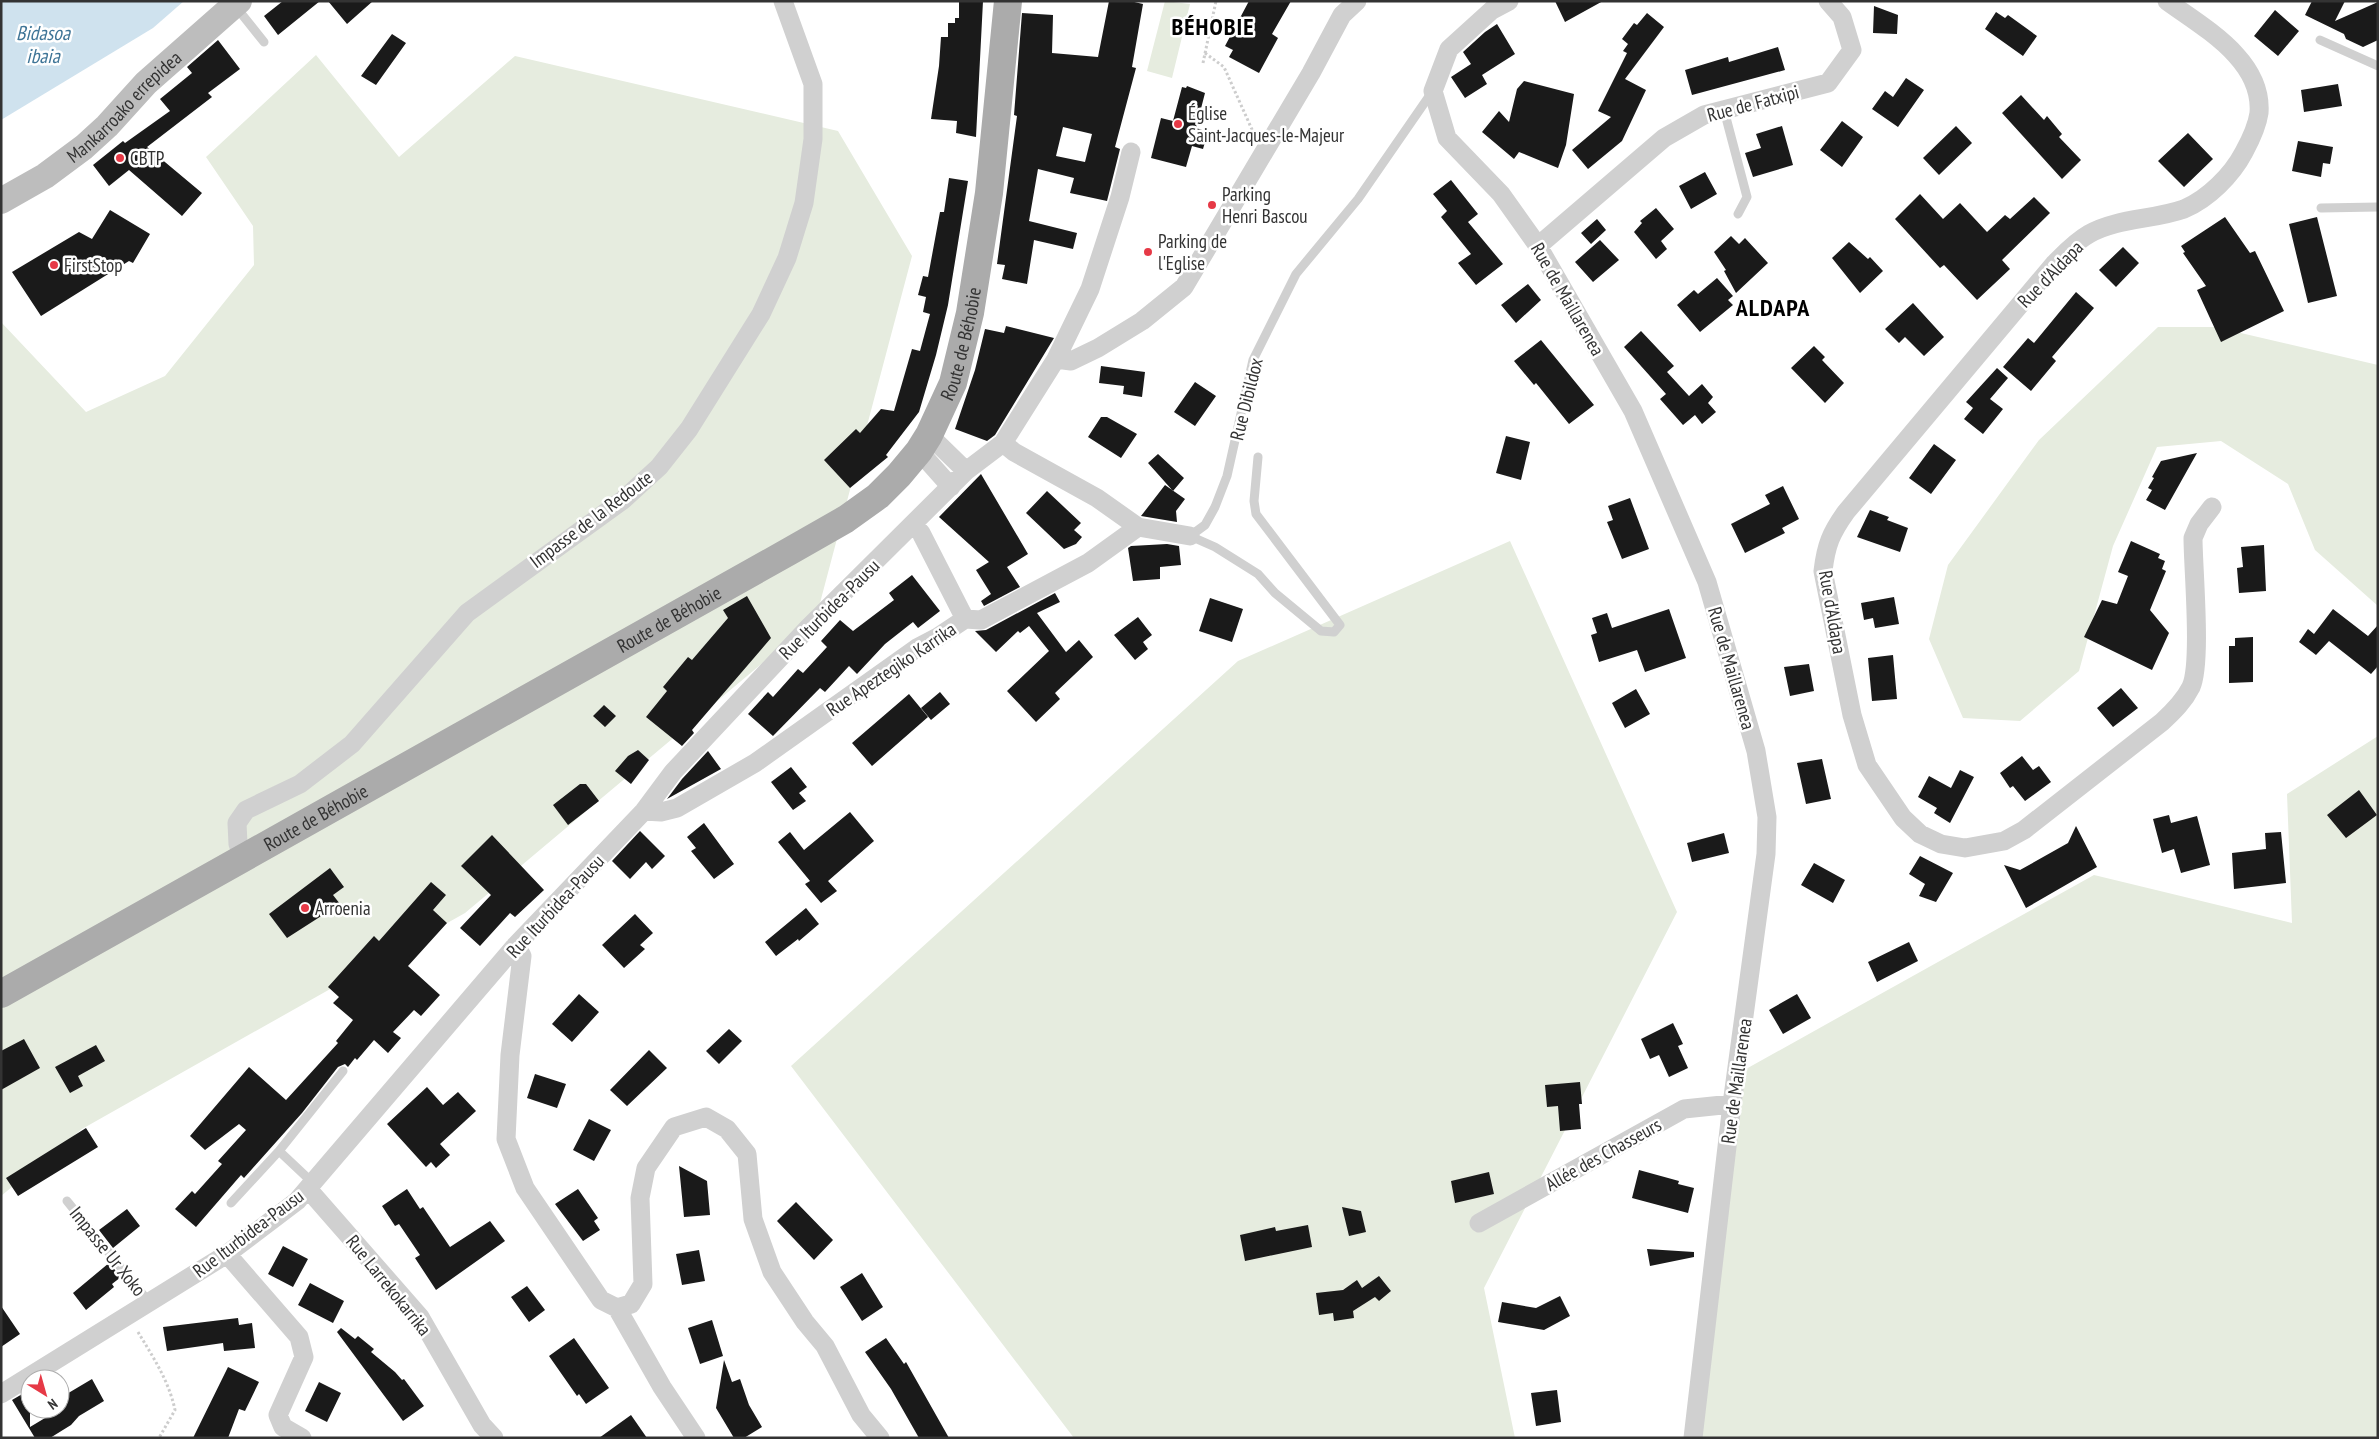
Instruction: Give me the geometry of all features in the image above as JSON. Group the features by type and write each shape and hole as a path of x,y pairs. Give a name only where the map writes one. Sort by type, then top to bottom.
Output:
{"main road":[{"name":"Route de Béhobie","path":"1,994 846,519 878,496 924,443 953,383 970,313 989,193 1008,1"},
{"name":"Mankarroako errepidea","path":"1,201 45,176 84,147 146,83 237,3"}],"street":[{"name":"Impasse de la Redoute","path":"244,857 238,844 237,823 246,810 300,784 352,744 467,613 623,500 659,467 689,429 761,314 788,258 804,204 813,139 813,84 784,1"},
{"path":"1056,359 1071,361 1098,348 1142,321 1184,288 1266,150 1342,15 1357,1"},
{"path":"1433,91 1448,49 1492,10 1509,1"},
{"name":"Rue de Fatxipi","path":"1538,246 1664,138 1704,115 1828,83 1852,50 1842,17 1828,1"},
{"name":"Rue d'Aldapa","path":"2167,1 2216,36 2247,69 2257,92 2258,114 2252,137 2240,159 2207,195 2185,208 2107,226 2090,234 2071,247 2054,264 1846,512 1832,531 1826,548 1823,571 1852,715 1867,765 1902,818 1920,834 1940,844 1965,848 2004,841 2024,830 2162,722 2181,704 2192,685 2195,657 2193,538 2199,524 2212,508"},
{"name":"Rue de Maillarenea","path":"1433,91 1447,138 1501,194 1538,246 1633,411 1707,582 1756,751 1767,817 1766,854 1732,1104 1693,1438"},
{"name":"Rue Iturbidea-Pausu","path":"1,1394 227,1254 298,1201 516,945 644,811 673,772 808,628 966,470 1009,447 1056,359 1090,289 1120,197 1131,152"},
{"path":"924,443 966,470"},
{"path":"924,443 951,487"},
{"path":"1009,447 1097,498 1138,527 1190,536"},
{"path":"913,524 920,533 965,619"},
{"name":"Rue Apeztegiko Karrika","path":"644,811 661,812 677,808 755,762 917,648 965,619 981,620 1088,563 1138,527"},
{"path":"516,945 522,956 510,1055 506,1139 525,1188 601,1300 617,1308 662,1387 696,1438"},
{"name":"Allée des Chasseurs","path":"1479,1224 1684,1109 1732,1104"},
{"path":"617,1308 631,1304 643,1284 640,1198 646,1168 674,1127 706,1117 727,1129 746,1154 753,1219 772,1272 805,1322 825,1346 861,1415 880,1438"},
{"name":"Rue Larrekokarrika","path":"310,1186 420,1317 482,1424 494,1438"},
{"path":"227,1254 299,1337 304,1357 278,1415 283,1427 302,1438"}],"lane":[{"path":"237,3 264,42"},
{"path":"2320,40 2378,66"},
{"name":"Rue Dibildox","path":"1190,536 1205,524 1215,507 1227,476 1253,360 1296,274 1358,199 1433,91"},
{"path":"1724,110 1747,197 1738,214"},
{"path":"2321,208 2378,207"},
{"path":"1190,536 1215,547 1258,574 1275,593 1321,631 1334,632 1340,625 1256,514 1254,502 1258,457"},
{"path":"231,1203 279,1151 343,1071"},
{"path":"279,1151 310,1186"},
{"name":"Impasse Ur Xoko","path":"67,1201 149,1302"}],"path":[{"path":"1203,63 1216,1"},
{"path":"1205,53 1224,67 1259,146 1266,150"},
{"path":"128,1315 156,1361 172,1394 175,1410 160,1438"}],"shaded area":[{"path":"1165,1 1190,4 1172,78 1147,71"},
{"path":"316,55 399,157 515,56 838,131 912,256 816,618 465,913 82,1129 1,1196 1,322 86,412 165,376 254,265 253,226 206,157"},
{"path":"2158,327 2215,327 2378,365 2378,606 2315,550 2288,484 2221,441 2157,447 2113,546 2079,671 2020,721 1963,718 1929,639 1948,565 2039,440"},
{"path":"1510,541 1677,912 1484,1288 1515,1438 1074,1438 791,1066 1238,661"},
{"path":"2378,736 2378,1438 1693,1438 1737,1074 2094,875 2292,923 2287,794"}],"water":[{"name":"Bidasoa ibaia","path":"1,1 184,1 153,28 1,120"}],"building":[{"path":"283,1 320,1 278,35 264,16"},
{"path":"328,1 373,1 347,24"},
{"path":"959,1 983,1 976,137 956,133 957,121 931,119 939,66 941,37 948,37 948,23 955,23 955,18 959,18"},
{"path":"1109,1 1130,1 1143,4 1132,67 1136,68 1115,147 1120,149 1107,201 1070,193 1074,178 1038,169 1029,221 1077,233 1073,249 1034,240 1027,284 1002,279 1005,265 997,264 1017,116 1014,115 1022,13 1053,15 1052,53 1098,57","holes":["1063,127 1092,134 1085,162 1056,156"]},
{"path":"1249,1 1291,1 1272,34 1278,38 1259,73 1229,57 1233,50 1225,46"},
{"path":"1555,1 1603,1 1565,22"},
{"path":"2312,1 2345,1 2335,21 2378,2 2378,40 2363,47 2346,39 2344,34 2305,15"},
{"path":"1874,6 1898,15 1897,34 1873,33"},
{"path":"2275,10 2299,31 2278,56 2254,36"},
{"path":"1996,12 2005,18 2008,15 2037,36 2023,56 1985,29"},
{"path":"1647,13 1664,27 1625,79 1646,90 1622,141 1588,169 1572,150 1611,117 1598,111 1627,53 1623,51 1628,44 1622,39 1634,23 1637,25"},
{"path":"1497,24 1515,54 1482,75 1487,84 1465,98 1451,77 1471,64 1463,52"},
{"path":"392,34 406,43 376,85 361,76"},
{"path":"218,40 240,69 208,93 212,97 147,147 202,193 182,216 129,170 109,186 93,165 123,141 125,143 170,111 160,99 192,73 187,67"},
{"path":"1778,47 1785,70 1692,95 1685,70 1728,57 1729,62"},
{"path":"1906,78 1924,90 1898,127 1872,109 1885,91 1893,97"},
{"path":"1524,81 1574,94 1566,145 1558,168 1519,152 1514,159 1482,132 1499,111 1509,122 1517,89"},
{"path":"2338,84 2342,106 2304,112 2301,90"},
{"name":"Église Saint-Jacques-le-Majeur","path":"1187,86 1205,93 1196,128 1208,132 1203,149 1192,146 1186,167 1151,158 1161,118 1173,121 1182,87 1186,88"},
{"path":"2021,95 2044,120 2047,116 2062,134 2059,137 2081,160 2062,179 2002,113"},
{"path":"1842,121 1863,137 1842,167 1820,150"},
{"path":"1782,126 1793,165 1753,177 1745,153 1761,148 1756,134"},
{"path":"1956,126 1972,143 1939,175 1923,158"},
{"path":"2188,133 2213,159 2184,187 2158,161"},
{"path":"2298,141 2333,147 2330,164 2323,163 2321,177 2292,171"},
{"path":"1705,172 1717,194 1691,209 1679,186"},
{"path":"949,178 968,181 948,305 919,412 886,455 888,457 850,488 824,460 856,429 860,433 881,409 894,411 912,349 920,351 930,314 923,312 926,297 918,295 923,276 928,277 940,212 944,212"},
{"path":"1451,180 1478,214 1468,222 1503,264 1476,285 1458,263 1471,254 1441,217 1447,211 1433,194"},
{"path":"1920,194 1943,219 1960,203 1987,232 2005,215 2010,219 2034,197 2050,213 2002,260 2010,269 1977,300 1944,265 1940,268 1895,219"},
{"path":"1656,208 1674,229 1661,241 1667,249 1656,259 1634,232 1642,223 1640,221"},
{"path":"110,210 150,234 133,263 129,261 41,316 12,272 79,232 92,239"},
{"path":"2225,217 2250,253 2255,251 2284,311 2221,342 2197,290 2206,286 2183,253 2185,252 2181,246"},
{"path":"2317,217 2337,296 2308,303 2289,224"},
{"path":"1597,219 1606,230 1591,244 1581,233"},
{"path":"1731,236 1739,244 1745,238 1768,263 1736,293 1724,271 1726,270 1714,252"},
{"path":"1600,240 1619,260 1593,282 1575,262"},
{"path":"1849,242 1868,259 1870,257 1883,271 1860,293 1832,258"},
{"path":"2123,247 2139,263 2116,287 2099,270"},
{"path":"1717,278 1733,296 1728,300 1733,305 1700,332 1677,305 1694,290 1698,294"},
{"path":"1528,284 1541,300 1516,323 1501,305"},
{"path":"2076,292 2094,308 2052,357 2056,361 2031,391 2003,367 2028,338 2034,343"},
{"path":"1913,303 1944,337 1924,356 1905,337 1899,343 1885,329"},
{"path":"1006,326 1054,338 995,435 987,441 955,429 975,370 985,329 1004,333"},
{"path":"1641,331 1674,366 1667,372 1689,396 1702,384 1713,397 1708,403 1716,412 1702,424 1695,415 1683,425 1660,399 1666,394 1624,347"},
{"path":"1541,340 1594,405 1569,424 1536,383 1534,385 1514,361"},
{"path":"1814,346 1825,357 1822,360 1844,383 1825,403 1791,368"},
{"path":"1101,366 1145,372 1142,397 1123,394 1124,386 1099,383"},
{"path":"1997,368 2008,378 1990,399 2003,409 1983,434 1964,419 1973,408 1966,402"},
{"path":"1195,382 1216,396 1195,426 1174,412"},
{"path":"1101,417 1107,417 1137,434 1121,458 1088,437"},
{"path":"1506,436 1530,442 1521,480 1496,473"},
{"path":"1934,444 1956,460 1931,494 1909,478"},
{"path":"2197,453 2165,510 2146,500 2152,490 2148,488 2154,478 2152,477 2161,461"},
{"path":"1158,454 1184,478 1173,491 1148,463"},
{"path":"981,474 1028,554 1007,567 1020,587 984,606 981,601 991,594 976,570 989,562 939,517"},
{"path":"1165,485 1185,499 1176,511 1177,522 1141,516"},
{"path":"1783,486 1799,519 1782,528 1785,533 1745,553 1731,524 1770,504 1765,495"},
{"path":"1047,491 1081,523 1074,530 1082,537 1076,544 1064,549 1026,513"},
{"path":"1630,498 1649,549 1622,559 1607,522 1613,520 1608,506"},
{"path":"1870,510 1889,517 1887,520 1908,528 1900,552 1857,537"},
{"path":"2131,541 2160,554 2158,558 2165,561 2162,569 2166,571 2150,610 2169,633 2152,670 2084,637 2102,600 2117,604 2128,576 2118,572"},
{"path":"1167,544 1179,546 1181,565 1160,567 1160,579 1133,581 1128,548 1131,546"},
{"path":"2264,545 2266,591 2239,593 2237,568 2243,567 2241,547"},
{"path":"912,575 940,611 918,628 913,622 885,644 857,674 849,666 825,692 820,688 773,736 748,714 768,692 773,697 798,669 803,673 827,647 821,641 840,620 853,631 894,600 889,593"},
{"path":"1055,593 1060,602 1037,613 1066,652 1079,640 1093,657 1055,693 1060,699 1036,722 1007,691 1049,651 1029,626 1020,633 1018,631 996,652 975,631 986,630"},
{"path":"747,596 771,638 692,730 694,733 682,746 646,717 667,691 663,687 688,657 692,660 728,618 723,610"},
{"path":"1894,597 1899,624 1875,628 1873,618 1864,620 1861,603"},
{"path":"1210,598 1243,609 1232,642 1199,631"},
{"path":"1669,609 1686,658 1645,672 1637,650 1599,662 1591,635 1597,633 1592,618 1607,613 1612,628"},
{"path":"2333,609 2368,636 2378,625 2378,666 2371,674 2329,641 2316,655 2299,642 2308,629 2314,634"},
{"path":"1138,617 1152,635 1143,642 1148,649 1135,660 1114,635"},
{"path":"2253,637 2253,682 2229,683 2229,646 2235,646 2235,638"},
{"path":"1893,655 1897,699 1872,701 1868,658"},
{"path":"1809,664 1814,691 1790,696 1784,667"},
{"path":"2121,688 2138,708 2113,727 2097,708"},
{"path":"1636,689 1650,714 1625,728 1612,703"},
{"path":"940,692 950,704 931,720 921,708"},
{"path":"909,694 928,717 872,766 852,743"},
{"path":"604,705 616,716 605,727 593,716"},
{"path":"638,750 649,760 631,784 615,771 628,756"},
{"path":"708,751 721,769 667,799 682,779"},
{"path":"2022,756 2033,770 2039,766 2051,782 2025,801 2013,786 2010,788 2000,773"},
{"path":"1822,759 1831,799 1806,804 1797,763"},
{"path":"791,767 807,787 799,793 806,801 793,810 771,782"},
{"path":"1960,770 1974,777 1950,823 1934,813 1937,808 1918,797 1929,776 1951,788"},
{"path":"580,784 586,784 599,801 568,825 553,805"},
{"path":"2359,790 2377,815 2346,838 2327,815"},
{"path":"850,812 874,841 828,881 837,891 821,903 805,884 810,881 778,842 790,832 804,850"},
{"path":"2169,815 2171,823 2197,816 2210,865 2181,873 2174,849 2162,853 2153,819"},
{"path":"704,823 734,864 714,879 691,851 696,848 687,837"},
{"path":"2076,826 2097,867 2026,908 2004,865 2020,870 2068,843"},
{"path":"640,831 665,856 652,869 646,862 630,879 612,861"},
{"path":"2281,832 2286,883 2234,889 2232,853 2266,849 2265,833"},
{"path":"1724,833 1729,853 1692,862 1687,843"},
{"path":"492,835 544,890 515,917 510,913 480,946 460,928 491,895 461,866"},
{"path":"1920,856 1953,873 1936,902 1919,896 1925,884 1909,874"},
{"path":"1814,863 1845,880 1833,903 1801,885"},
{"name":"Arroenia","path":"330,868 344,887 333,895 340,904 287,938 269,914"},
{"path":"431,882 446,895 433,910 447,923 408,966 440,995 421,1016 414,1010 393,1032 401,1038 388,1053 374,1040 357,1060 355,1058 348,1067 345,1064 338,1067 302,1113 244,1178 241,1175 196,1227 175,1209 192,1191 195,1194 222,1164 218,1161 246,1130 239,1124 205,1150 190,1136 249,1067 286,1100 338,1043 336,1041 353,1020 333,1003 339,997 328,987 374,936 379,941"},
{"path":"806,908 819,924 799,941 798,939 776,956 765,942"},
{"path":"635,914 653,933 640,945 645,949 624,968 602,945"},
{"path":"1909,942 1918,961 1877,982 1868,962"},
{"path":"579,994 599,1012 572,1042 552,1024"},
{"path":"1797,994 1811,1018 1783,1034 1769,1010"},
{"path":"1673,1023 1683,1044 1678,1046 1688,1068 1669,1077 1659,1055 1650,1059 1641,1039"},
{"path":"729,1029 742,1041 719,1064 706,1051"},
{"path":"24,1039 40,1068 1,1090 1,1051"},
{"path":"96,1045 105,1061 78,1076 83,1086 70,1093 55,1067"},
{"path":"649,1050 667,1068 627,1106 610,1090"},
{"path":"535,1074 566,1084 557,1108 527,1098"},
{"path":"1580,1082 1582,1104 1579,1104 1581,1129 1560,1131 1558,1106 1547,1107 1545,1085"},
{"path":"427,1087 443,1105 458,1092 476,1111 440,1144 450,1155 436,1168 431,1162 426,1167 387,1124"},
{"path":"589,1119 611,1130 594,1161 573,1150"},
{"path":"86,1128 98,1147 18,1196 6,1178"},
{"path":"679,1166 707,1181 710,1215 684,1217"},
{"path":"1639,1170 1679,1181 1678,1184 1694,1188 1688,1213 1632,1198"},
{"path":"1489,1172 1494,1194 1455,1203 1451,1181"},
{"path":"407,1189 420,1209 423,1207 450,1247 490,1221 505,1241 436,1290 415,1258 420,1255 399,1224 395,1226 382,1206"},
{"path":"578,1189 598,1218 594,1221 600,1230 583,1241 555,1204"},
{"path":"796,1202 833,1240 814,1260 777,1221"},
{"path":"1342,1207 1361,1211 1366,1232 1349,1236"},
{"path":"127,1209 140,1226 113,1248 99,1230"},
{"path":"1308,1225 1312,1247 1245,1261 1240,1235 1275,1227 1276,1231"},
{"path":"283,1246 308,1259 293,1287 268,1274"},
{"path":"1647,1249 1694,1252 1694,1257 1650,1266"},
{"path":"699,1250 705,1281 682,1285 676,1254"},
{"path":"109,1263 121,1277 112,1284 114,1287 86,1310 73,1293"},
{"path":"862,1273 883,1307 862,1321 840,1287"},
{"path":"1379,1276 1391,1291 1379,1301 1375,1297 1353,1311 1354,1318 1334,1321 1333,1313 1319,1315 1316,1293 1343,1290 1357,1280 1362,1288"},
{"path":"310,1283 344,1301 333,1323 298,1305"},
{"path":"527,1286 545,1310 529,1322 511,1297"},
{"path":"1560,1296 1570,1316 1544,1330 1498,1322 1502,1302 1536,1308"},
{"path":"1,1306 20,1334 1,1347"},
{"path":"238,1318 239,1325 252,1323 255,1348 224,1351 223,1343 167,1351 163,1327"},
{"path":"712,1320 723,1356 700,1364 688,1328"},
{"path":"341,1328 355,1339 358,1336 374,1349 371,1352 402,1380 404,1379 424,1406 403,1421 337,1332"},
{"path":"574,1338 609,1388 586,1404 579,1394 577,1396 549,1356"},
{"path":"886,1338 904,1364 906,1362 949,1438 919,1438 891,1389 865,1352"},
{"path":"724,1360 732,1382 740,1379 749,1405 762,1427 744,1438 734,1438 716,1408"},
{"path":"228,1367 259,1382 245,1411 239,1409 228,1438 193,1438"},
{"path":"92,1379 104,1401 79,1416 71,1425 50,1438 35,1438 24,1419 30,1419 30,1427 43,1419 70,1419 70,1392"},
{"path":"319,1382 341,1393 327,1422 305,1411"},
{"path":"1557,1390 1561,1422 1536,1426 1531,1393"},
{"path":"20,1395 20,1413 12,1400"},
{"path":"631,1415 647,1438 599,1438"}],"place":[{"name":"Église Saint-Jacques-le-Majeur","path":"1178,124"},
{"name":"CBTP","path":"120,158"},
{"name":"Parking Henri Bascou","path":"1212,205"},
{"name":"Parking de l'Eglise","path":"1148,252"},
{"name":"FirstStop","path":"54,265"},
{"name":"Arroenia","path":"305,908"}],"district":[{"name":"BÉHOBIE","path":"1213,26"},
{"name":"ALDAPA","path":"1773,307"}]}
